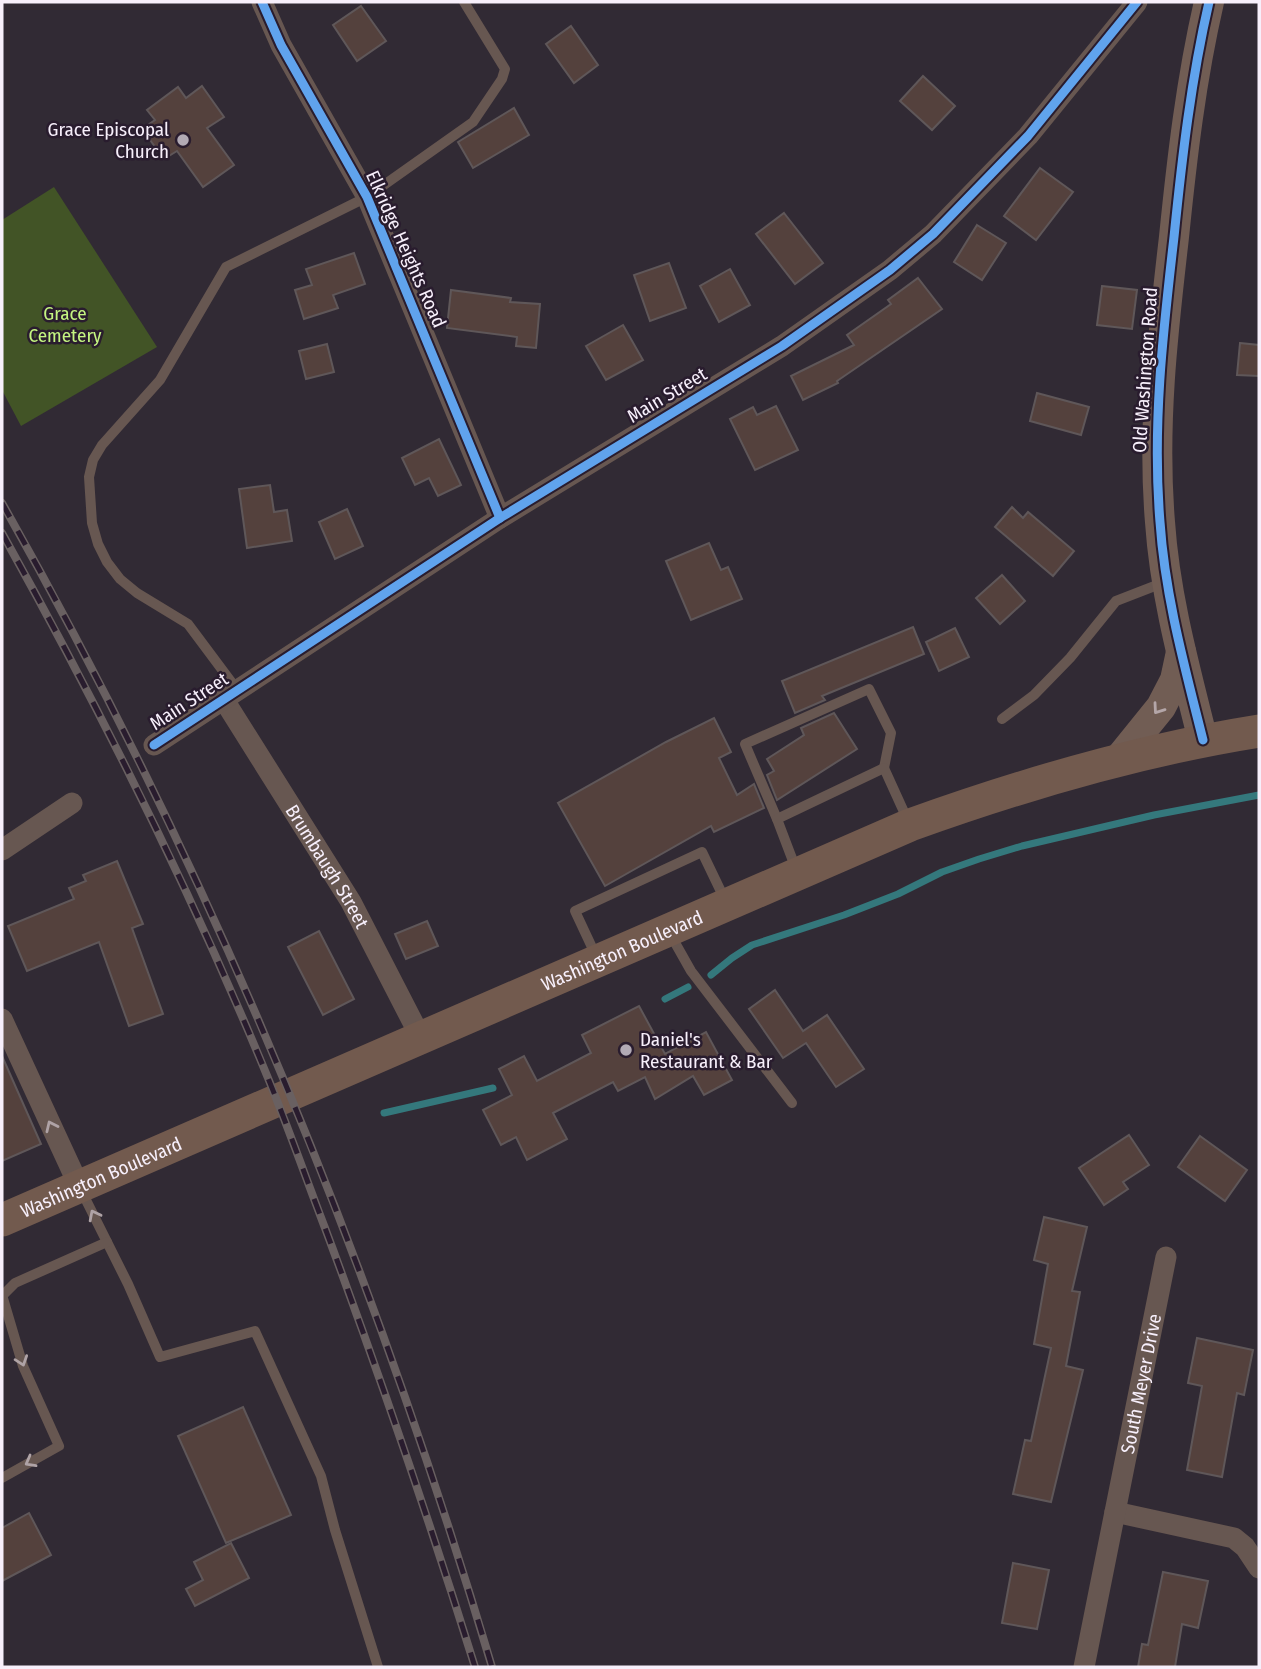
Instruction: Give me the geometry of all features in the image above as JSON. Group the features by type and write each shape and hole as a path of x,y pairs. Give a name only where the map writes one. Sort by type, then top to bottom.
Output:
{"main road":[{"name":"Washington Boulevard","path":"2,1220 910,825 1012,790 1119,759 1203,740 1259,731"}],"street":[{"name":"Elkridge Heights Road","path":"262,2 281,46 367,197 500,518"},
{"name":"Main Street","path":"154,745 500,518 782,346 890,270 933,234 1028,136 1137,2"},
{"name":"Old Washington Road","path":"1203,740 1181,652 1168,581 1159,512 1156,451 1157,395 1188,106 1209,2"},
{"name":"Old Washington Road","path":"1119,759 1161,707 1175,680 1181,652"},
{"name":"Brumbaugh Street","path":"231,696 278,782 351,902 421,1038"},
{"path":"2,850 72,803"},
{"path":"2,1019 80,1188"},
{"name":"South Meyer Drive","path":"1084,1667 1166,1257"},
{"path":"1115,1512 1234,1538 1245,1546 1259,1568"}],"lane":[{"path":"231,696 188,624 137,593 120,579 107,562 92,523 89,477 93,460 102,445 160,380 226,267 367,197 473,122 504,75 505,69 464,2"},
{"path":"1002,719 1043,686 1070,658 1116,601 1168,581"},
{"path":"797,873 745,744 869,689 891,733 884,768 910,825"},
{"path":"777,819 884,768"},
{"path":"598,960 575,911 702,852 727,904"},
{"path":"668,929 691,971 792,1103"},
{"path":"80,1188 160,1357 255,1331 321,1476 378,1667"},
{"path":"2,1478 59,1446 23,1366 2,1296 15,1283 107,1242"}],"green space":[{"name":"Grace Cemetery","path":"54,187 157,347 21,426 2,390 2,220"}],"building":[{"path":"361,6 386,41 357,61 333,25"},
{"path":"571,26 598,65 574,83 546,44"},
{"path":"923,76 955,106 932,130 900,101"},
{"name":"Grace Episcopal Church","path":"202,86 224,117 207,128 234,165 203,187 177,151 164,159 142,129 155,120 147,110 178,87 186,98"},
{"path":"514,108 529,135 473,168 458,142"},
{"path":"1040,168 1073,192 1036,240 1004,216"},
{"path":"784,213 823,263 795,284 756,234"},
{"path":"977,225 1006,243 982,280 954,262"},
{"path":"354,253 365,284 333,295 338,308 304,319 295,290 312,285 306,269"},
{"path":"669,263 686,308 650,321 634,275"},
{"path":"730,269 750,305 719,322 700,286"},
{"path":"918,278 942,309 837,381 838,383 803,400 791,376 854,345 847,335 891,304 888,300"},
{"path":"1102,286 1137,290 1132,329 1097,325"},
{"path":"451,290 511,298 510,302 540,304 536,348 516,346 517,337 447,328"},
{"path":"623,325 643,360 606,380 586,346"},
{"path":"1240,343 1259,345 1259,376 1237,375"},
{"path":"327,344 334,372 306,379 299,351"},
{"path":"1037,393 1089,407 1081,435 1030,421"},
{"path":"776,406 798,450 755,470 730,419 753,407 757,415"},
{"path":"439,439 461,485 438,496 429,478 415,485 402,458"},
{"path":"270,485 274,512 287,510 292,541 247,548 239,489"},
{"path":"1012,507 1023,518 1028,512 1074,551 1053,576 995,527"},
{"path":"347,509 363,546 335,559 319,522"},
{"path":"709,543 721,570 728,567 742,599 691,620 666,561"},
{"path":"1002,575 1025,601 1000,624 976,598"},
{"path":"913,627 924,654 822,696 825,700 795,713 782,681"},
{"path":"955,628 969,657 939,671 926,642"},
{"path":"834,713 857,749 777,800 767,775 774,771 767,759 804,735 801,728"},
{"path":"714,718 731,752 719,758 737,795 754,784 764,808 714,832 711,826 605,886 558,803"},
{"path":"117,861 143,924 132,928 163,1014 129,1026 99,942 27,971 8,926 74,899 69,888 86,881 83,875"},
{"path":"427,921 438,946 406,959 395,934"},
{"path":"319,931 354,999 323,1015 288,947"},
{"path":"775,990 803,1031 827,1015 864,1069 836,1087 806,1043 783,1058 749,1009"},
{"path":"639,1006 665,1054 706,1032 732,1080 704,1095 693,1076 655,1099 645,1077 618,1091 613,1082 553,1113 567,1139 527,1160 516,1137 501,1145 483,1110 512,1095 499,1069 524,1056 537,1081 591,1053 582,1035"},
{"path":"2,1056 41,1144 2,1161"},
{"path":"1129,1135 1149,1165 1123,1182 1128,1189 1104,1205 1079,1168"},
{"path":"1200,1136 1247,1170 1225,1201 1178,1167"},
{"path":"1044,1217 1087,1227 1072,1291 1080,1292 1066,1366 1083,1370 1051,1502 1013,1494 1025,1440 1031,1441 1051,1348 1034,1344 1048,1264 1034,1260"},
{"path":"1197,1338 1253,1350 1244,1395 1237,1393 1222,1477 1187,1470 1202,1386 1188,1383"},
{"path":"243,1407 291,1515 226,1543 178,1436"},
{"path":"29,1513 51,1555 2,1581 2,1528"},
{"path":"231,1543 249,1578 195,1606 186,1589 203,1580 194,1562"},
{"path":"1013,1563 1049,1570 1037,1629 1002,1623"},
{"path":"1163,1572 1208,1581 1198,1628 1182,1624 1175,1667 1138,1667 1142,1644 1148,1645"}],"waterway":[{"path":"711,975 752,945 844,915 898,894 942,872 979,859 1022,846 1154,815 1259,795"},
{"path":"665,999 688,987"},
{"path":"384,1113 493,1088"}],"railway":[{"path":"2,503 78,642 149,783 217,926 280,1071 394,1366 492,1667"},
{"path":"2,533 143,801 208,939 268,1078 384,1392 475,1667"}],"cycle path":[{"path":"262,2 281,45 367,197 500,518"},
{"path":"154,745 500,518 782,346 890,270 933,234 1028,136 1137,2"},
{"path":"1203,740 1166,577 1157,450 1163,344 1180,178 1192,90 1209,2"}],"place":[{"name":"Grace Episcopal Church","path":"183,140"},
{"name":"Daniel's Restaurant & Bar","path":"626,1050"}]}
